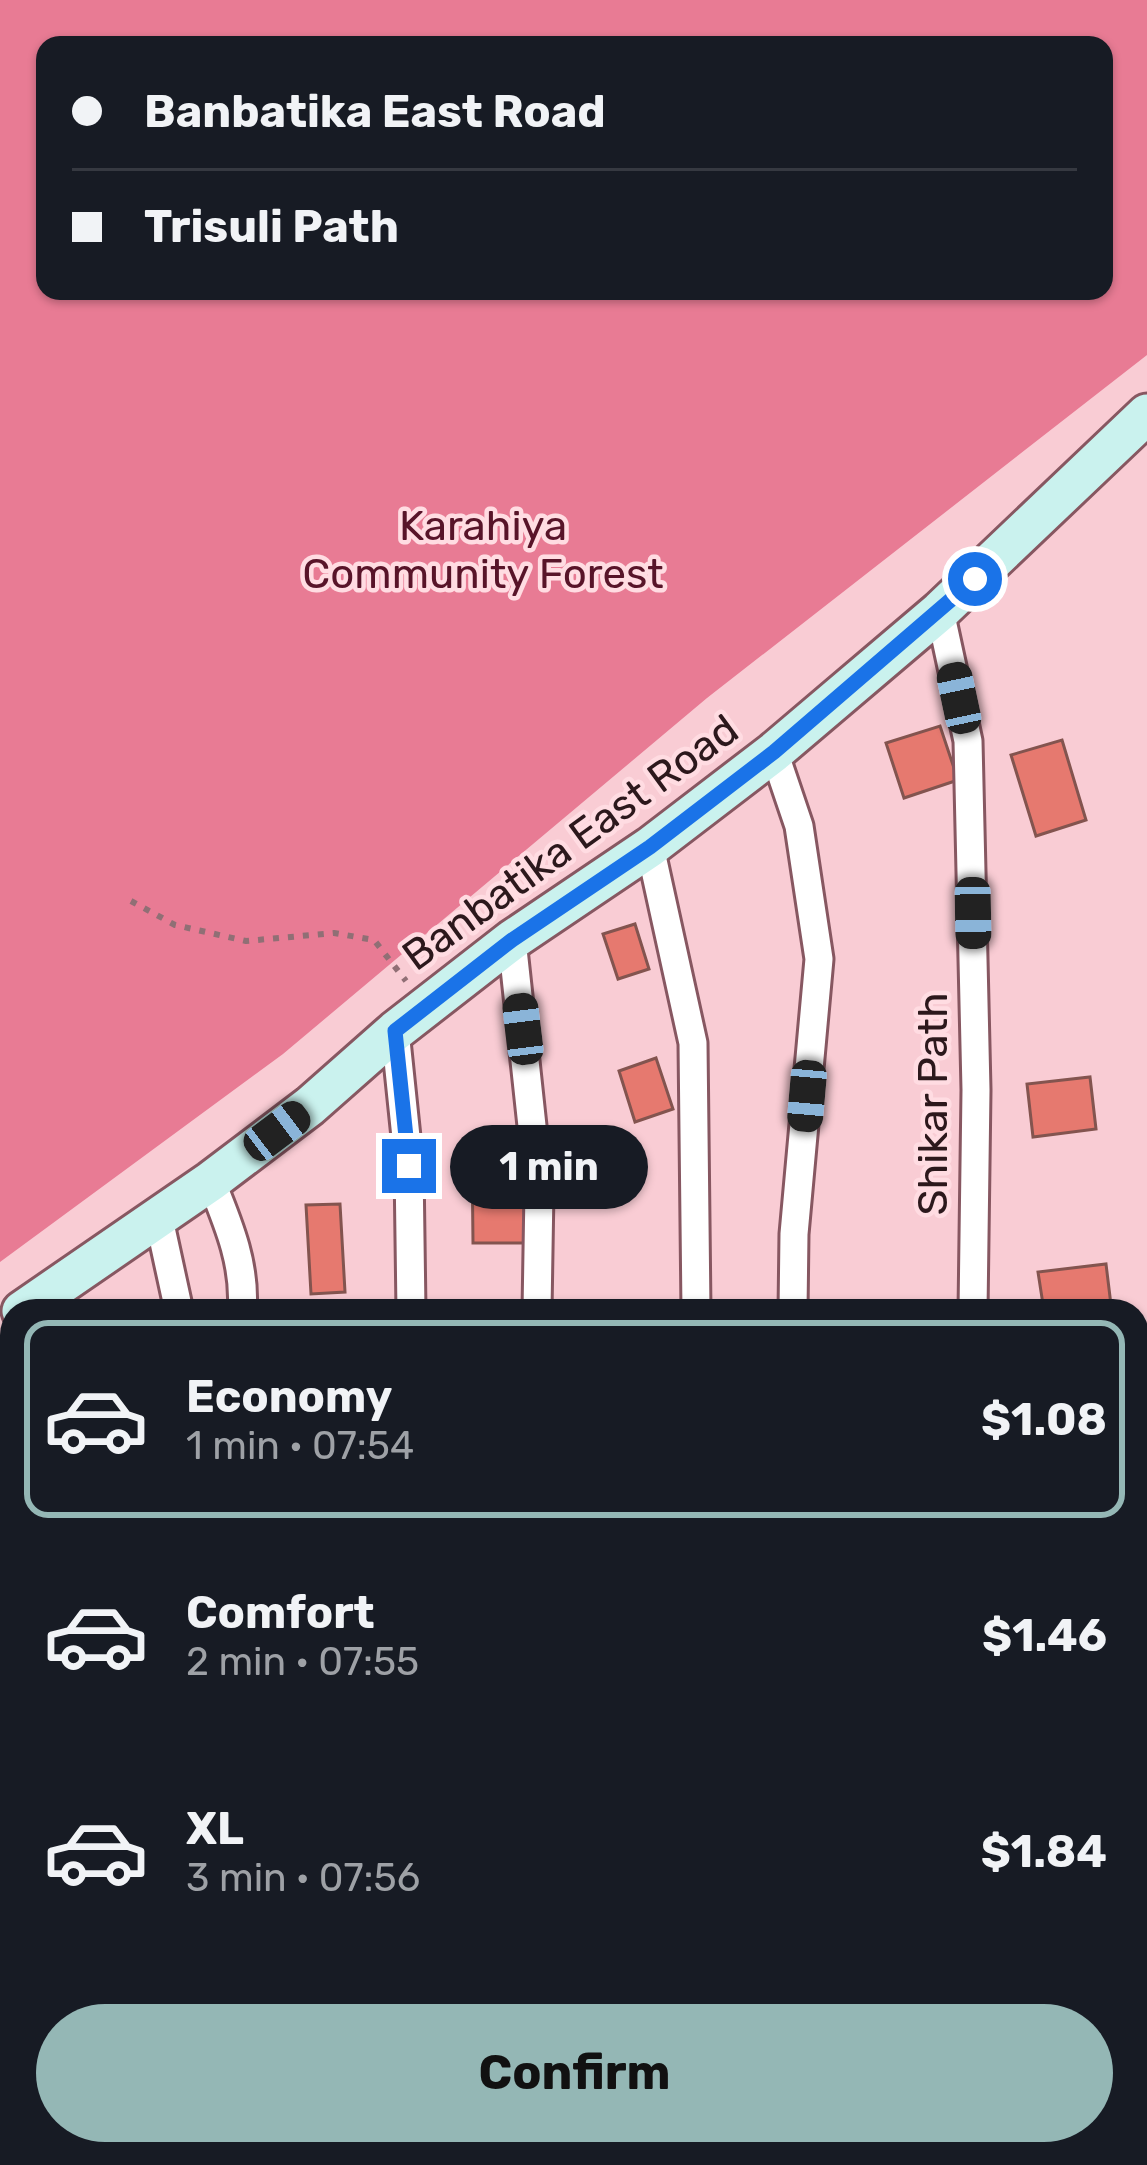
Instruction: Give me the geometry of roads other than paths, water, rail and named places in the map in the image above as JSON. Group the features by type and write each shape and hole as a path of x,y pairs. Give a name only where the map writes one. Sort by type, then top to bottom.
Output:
{"street":[{"name":"Banbatika East Road","path":"40,1299 211,1181 512,940 650,847 774,752 940,611 1147,414"},
{"name":"Shikar Path","path":"940,611 968,741 976,1090 974,1299"},
{"path":"774,752 800,826 820,958 794,1234 793,1299"},
{"path":"650,847 693,1043 696,1299"},
{"path":"512,940 539,1191 537,1299"},
{"path":"408,1021 411,1299"},
{"path":"211,1181 232,1233 243,1299"},
{"path":"159,1219 176,1299"}],"park label":[{"name":"Karahiya Community Forest","path":"483,549"}]}
